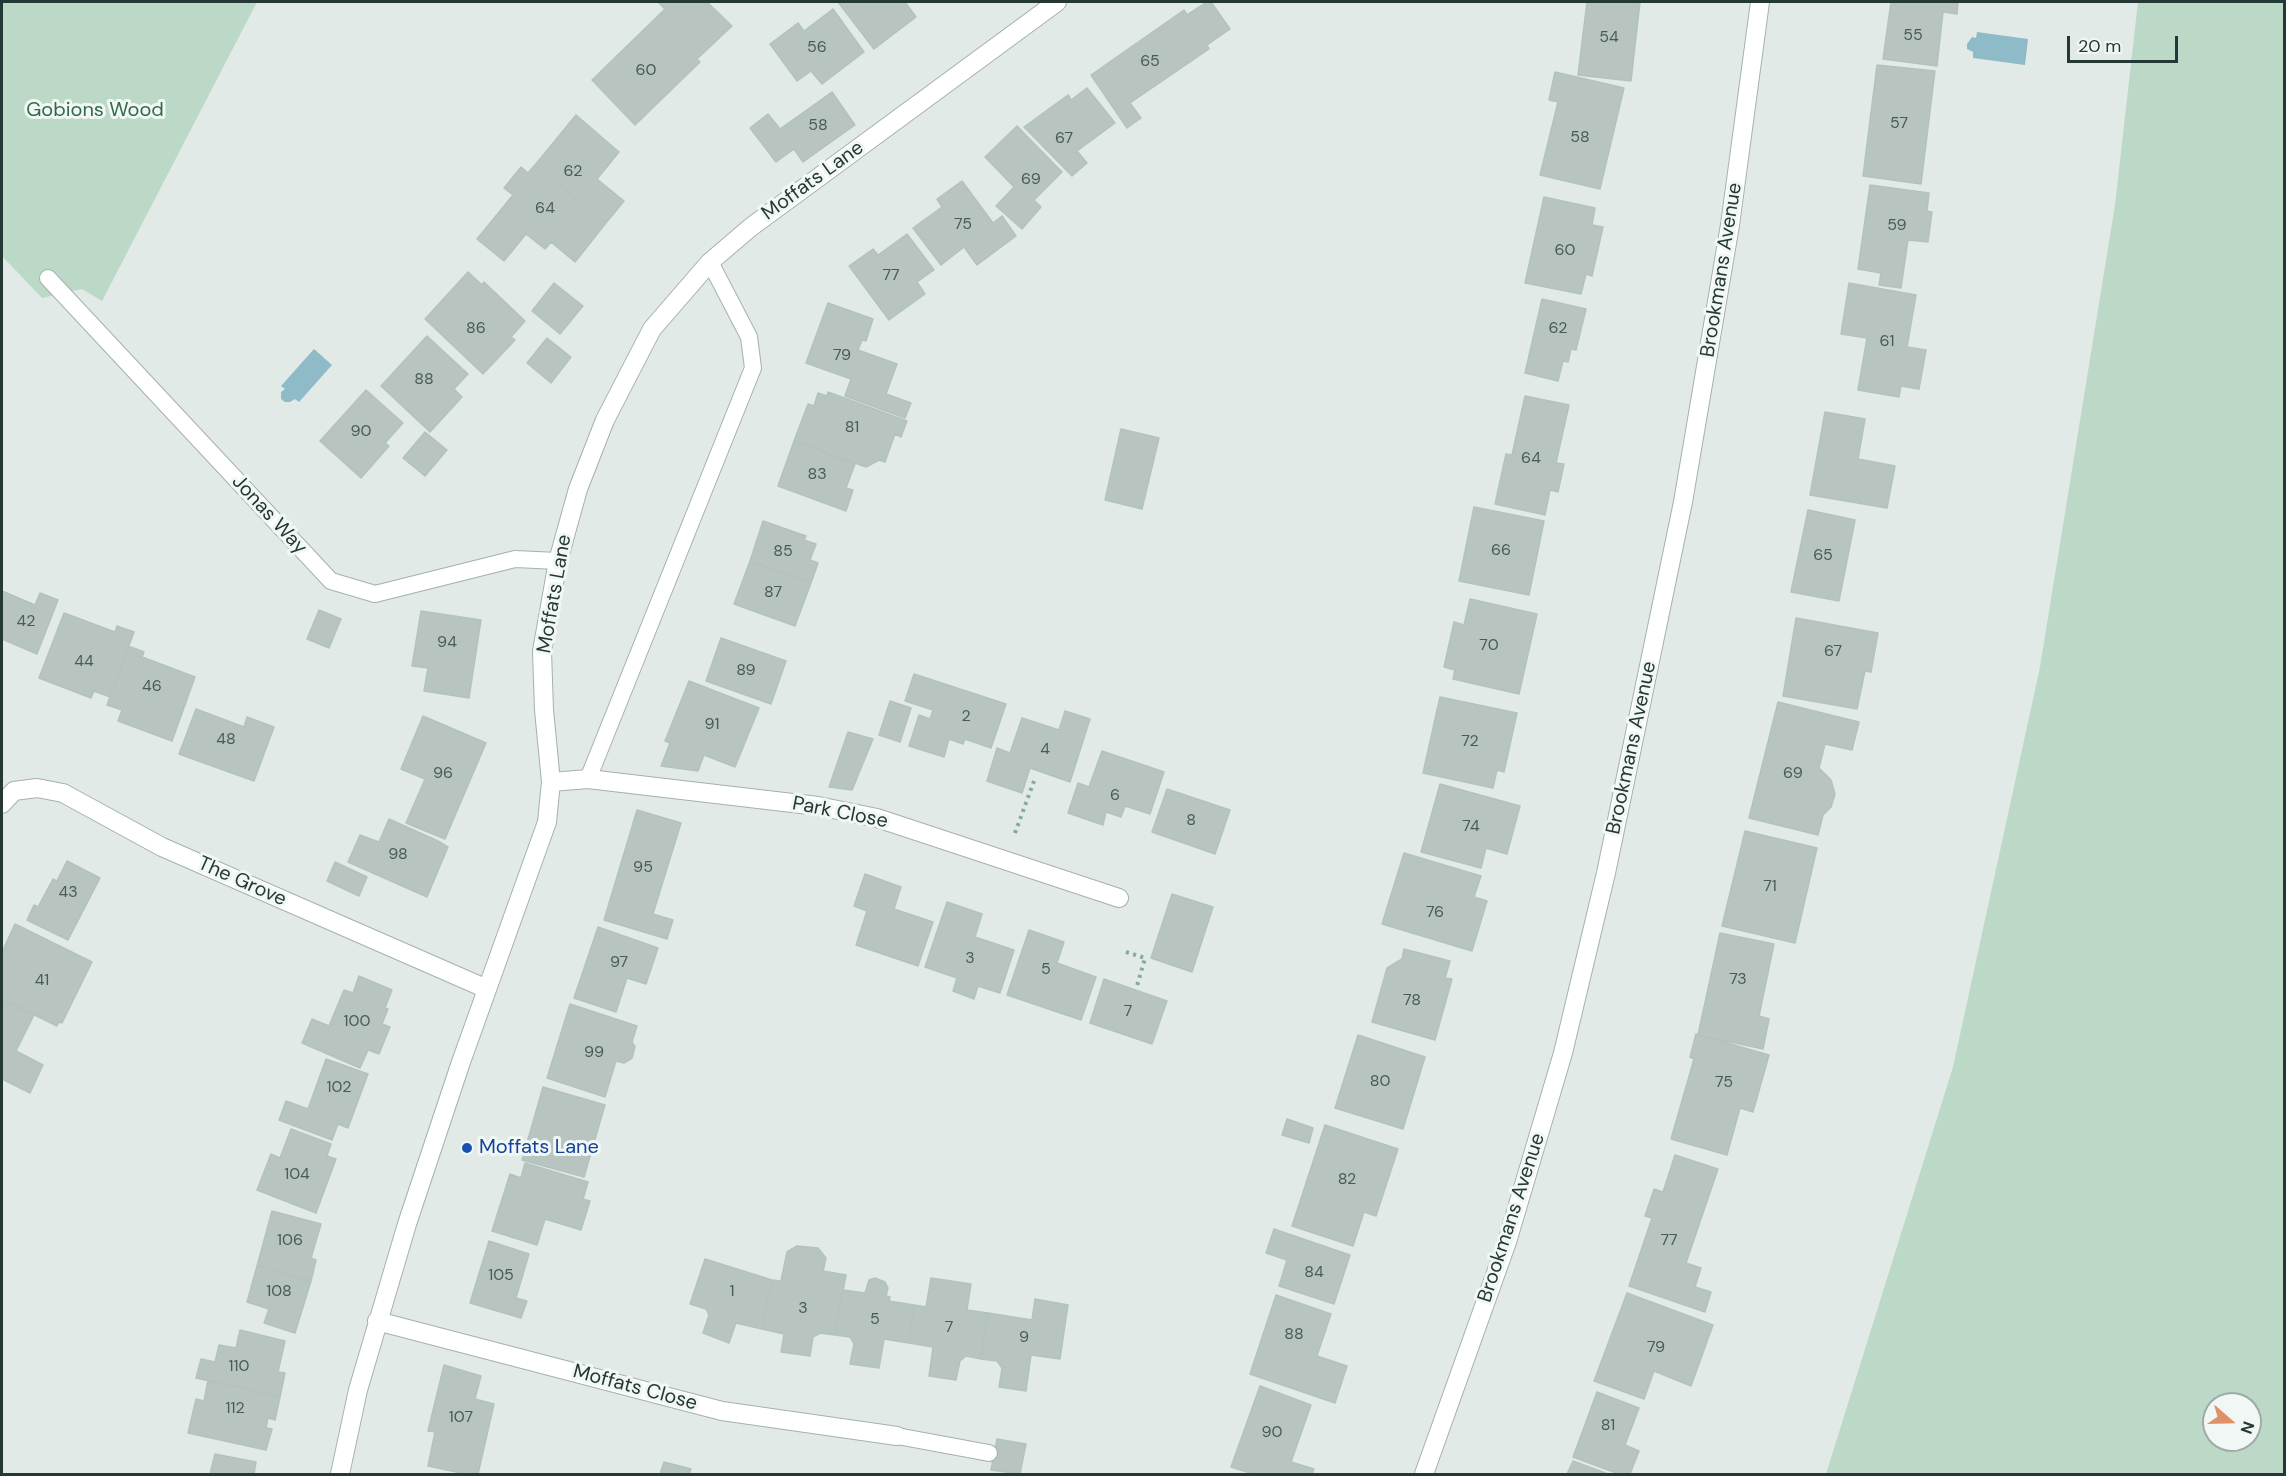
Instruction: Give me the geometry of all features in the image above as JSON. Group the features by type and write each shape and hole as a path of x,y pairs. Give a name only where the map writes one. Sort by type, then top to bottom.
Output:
{"street":[{"name":"Moffats Lane","path":"340,1474 358,1390 407,1224 547,822 551,782 544,710 542,651 558,561 578,489 610,410 652,329 710,262 751,226 1057,2"},
{"name":"Brookmans Avenue","path":"1424,1474 1507,1242 1563,1053 1606,873 1685,490 1730,225 1760,2"},
{"name":"Park Close","path":"551,782 588,779 818,806 877,818 1119,898"},
{"name":"The Grove","path":"2,804 14,791 37,788 63,793 162,848 487,989"},
{"name":"Moffats Close","path":"377,1321 722,1411 897,1436"}],"lane":[{"path":"588,779 753,368 749,337 710,262"},
{"name":"Jonas Way","path":"48,278 331,581 375,594 515,559 558,561"},
{"path":"897,1436 989,1453"}],"path":[{"path":"1014,834 1034,781"},
{"path":"1126,952 1145,958 1137,986"}],"green space":[{"name":"Gobions Wood","path":"2,2 257,2 102,301 82,289 42,298 2,256"},
{"path":"2138,2 2284,2 2284,1474 1826,1474 1953,1067 2040,667 2115,205"}],"water":[{"path":"1977,32 2028,39 2025,65 1973,58 1973,52 1967,49 1967,44 1972,37 1976,38"},
{"path":"314,349 332,365 299,402 295,399 285,402 281,399 281,392 285,389 281,386"}],"building":[{"path":"658,2 707,2 732,26 697,59 700,62 635,125 592,80 665,9"},
{"path":"838,2 905,2 916,17 874,49"},
{"path":"1207,2 1211,2 1230,29 1207,45 1209,49 1130,103 1141,118 1127,128 1091,75 1184,10 1187,15"},
{"path":"1587,2 1640,2 1631,81 1578,75"},
{"path":"1891,2 1958,2 1957,14 1943,12 1937,66 1883,59"},
{"path":"833,9 864,52 822,84 811,71 797,81 770,44 798,23 804,31"},
{"path":"1877,65 1935,71 1921,184 1863,176"},
{"path":"1555,72 1624,88 1600,189 1540,175 1558,102 1549,100"},
{"path":"1087,88 1115,123 1077,151 1087,163 1072,176 1024,127 1068,95 1071,100"},
{"path":"832,92 855,125 803,162 794,149 776,162 750,128 768,114 780,129"},
{"path":"576,115 619,152 597,179 624,201 606,223 535,165"},
{"path":"1017,126 1062,172 1034,200 1041,207 1022,229 996,206 1014,187 985,157"},
{"path":"535,165 606,223 575,262 551,242 545,249 526,234 504,261 477,239 513,195 504,188 521,167 528,173"},
{"path":"962,181 993,223 1002,216 1016,236 977,265 964,247 941,265 913,228 942,207 937,199"},
{"path":"1870,185 1929,193 1927,211 1932,212 1928,242 1908,240 1901,288 1879,285 1881,273 1858,269"},
{"path":"1544,197 1595,208 1592,225 1603,227 1592,276 1586,274 1581,294 1525,283"},
{"path":"907,234 934,270 917,282 925,294 889,320 849,266 873,249 878,255"},
{"path":"468,272 482,285 484,282 525,321 511,337 515,340 483,374 425,319"},
{"path":"554,283 583,306 560,334 532,311"},
{"path":"1849,283 1916,295 1907,347 1926,350 1919,389 1901,386 1899,397 1858,390 1867,338 1841,334"},
{"path":"1542,299 1586,309 1576,350 1571,349 1568,362 1563,361 1558,381 1525,373"},
{"path":"828,303 873,319 866,341 862,340 858,350 897,364 886,394 911,403 905,418 845,396 851,379 806,363"},
{"path":"427,336 468,374 454,389 462,397 430,432 381,386"},
{"path":"547,338 571,357 551,383 527,363"},
{"path":"366,390 403,423 385,443 389,446 361,478 320,441"},
{"path":"828,392 907,421 901,437 895,434 885,462 879,460 866,467 794,441 808,404 814,406 818,393 827,396"},
{"path":"1525,396 1569,405 1556,463 1564,464 1558,492 1550,490 1545,515 1495,504 1506,454 1512,455"},
{"path":"1825,412 1865,419 1858,459 1895,466 1887,508 1810,495"},
{"path":"1121,429 1159,438 1142,509 1105,500"},
{"path":"425,432 447,450 425,476 403,458"},
{"path":"794,441 855,464 846,488 853,490 846,511 778,486"},
{"path":"1474,507 1544,521 1529,595 1459,581"},
{"path":"1808,510 1855,520 1839,601 1791,592"},
{"path":"763,521 806,536 804,540 816,544 810,560 818,563 811,583 750,561"},
{"path":"750,561 811,583 795,626 734,604"},
{"path":"2,591 35,605 40,593 58,600 37,654 2,639"},
{"path":"1470,599 1537,614 1519,694 1453,679 1455,670 1444,667 1454,622 1464,625"},
{"path":"319,610 341,619 329,648 307,639"},
{"path":"421,611 481,620 469,698 424,691 428,668 412,666"},
{"path":"64,613 115,632 117,626 134,632 110,697 94,691 91,698 39,678"},
{"path":"1796,618 1878,633 1871,672 1865,671 1857,709 1783,696"},
{"path":"721,638 786,661 771,704 706,681"},
{"path":"128,646 144,652 142,657 195,677 172,741 118,721 122,710 107,705"},
{"path":"914,674 1006,704 991,748 965,739 963,744 949,739 944,757 909,746 919,715 930,719 933,710 905,701"},
{"path":"689,681 759,708 735,767 704,755 698,771 661,766 670,743 665,741"},
{"path":"1440,697 1517,713 1504,772 1497,770 1493,788 1423,773"},
{"path":"890,701 911,708 900,742 879,735"},
{"path":"1778,702 1859,722 1852,750 1825,744 1819,768 1831,780 1835,794 1831,807 1823,815 1818,835 1749,818"},
{"path":"196,709 244,727 247,717 274,727 254,781 179,754"},
{"path":"1065,711 1090,719 1070,782 1030,768 1022,793 987,781 997,748 1010,753 1022,718 1059,730"},
{"path":"423,716 486,743 445,839 406,823 425,779 401,769"},
{"path":"848,732 873,739 852,790 829,787"},
{"path":"1102,751 1164,772 1150,814 1125,806 1121,817 1106,812 1103,825 1068,813 1078,783 1089,787"},
{"path":"1440,784 1520,806 1507,854 1486,848 1481,868 1421,852"},
{"path":"1167,789 1230,810 1215,854 1152,832"},
{"path":"637,810 681,823 653,914 673,920 667,939 604,920"},
{"path":"389,819 448,847 427,897 348,862 360,835 379,842"},
{"path":"1745,831 1817,848 1795,943 1722,926"},
{"path":"1404,853 1481,876 1474,897 1487,901 1472,951 1382,924"},
{"path":"67,861 100,878 68,940 27,920 34,905 38,907 53,879 57,881"},
{"path":"335,862 367,877 359,896 327,881"},
{"path":"865,874 901,887 894,909 933,922 918,966 856,945 867,911 854,906"},
{"path":"1172,894 1213,907 1192,972 1151,958"},
{"path":"947,902 982,914 975,937 1014,950 1000,993 978,986 974,999 953,991 957,978 925,967"},
{"path":"15,924 92,962 62,1023 59,1022 57,1026 2,999 2,952"},
{"path":"598,927 658,948 646,984 627,978 616,1012 574,998"},
{"path":"1029,930 1064,942 1057,963 1096,977 1081,1020 1007,995"},
{"path":"1720,933 1774,944 1759,1016 1769,1019 1763,1049 1698,1035"},
{"path":"1404,949 1450,961 1445,978 1452,979 1435,1040 1372,1022 1387,968 1402,959"},
{"path":"359,976 392,990 382,1024 390,1027 379,1054 368,1050 360,1068 302,1043 312,1019 329,1026 344,990 353,993"},
{"path":"1104,979 1167,1001 1152,1044 1090,1023"},
{"path":"2,999 34,1015 16,1051 43,1065 30,1093 2,1079"},
{"path":"570,1004 637,1026 632,1042 635,1047 632,1058 624,1063 616,1061 605,1097 547,1078"},
{"path":"1696,1034 1769,1055 1753,1112 1740,1108 1727,1155 1671,1139 1694,1059 1690,1057"},
{"path":"1358,1035 1425,1057 1403,1129 1335,1108"},
{"path":"326,1059 368,1074 348,1128 338,1124 332,1140 279,1120 286,1101 308,1109"},
{"path":"543,1087 605,1105 584,1177 522,1160"},
{"path":"1287,1119 1313,1128 1309,1143 1282,1135"},
{"path":"1325,1125 1398,1149 1376,1216 1364,1212 1353,1246 1292,1226"},
{"path":"291,1129 331,1144 327,1156 336,1159 316,1213 257,1190 271,1154 280,1158"},
{"path":"1675,1155 1718,1169 1686,1263 1701,1268 1695,1287 1711,1292 1705,1312 1629,1286 1652,1218 1645,1216 1654,1189 1663,1192"},
{"path":"525,1163 588,1182 583,1199 590,1201 581,1230 545,1219 537,1245 492,1231 510,1174 521,1178"},
{"path":"272,1211 321,1224 311,1258 316,1260 311,1281 257,1266"},
{"path":"1274,1229 1350,1255 1334,1304 1279,1286 1287,1260 1266,1253"},
{"path":"489,1241 529,1254 516,1298 527,1301 521,1318 470,1303"},
{"path":"797,1246 818,1248 826,1258 823,1271 846,1275 835,1335 820,1333 813,1337 810,1356 781,1352 784,1334 762,1329 772,1280 781,1281 787,1252"},
{"path":"705,1259 772,1280 762,1329 736,1323 729,1343 703,1333 709,1315 706,1309 690,1304"},
{"path":"257,1266 311,1281 295,1333 264,1323 269,1309 247,1302"},
{"path":"875,1278 885,1282 888,1288 886,1296 890,1297 889,1301 914,1305 909,1343 884,1339 879,1368 850,1364 854,1344 850,1337 835,1335 843,1290 865,1293 869,1280"},
{"path":"931,1278 971,1284 967,1310 988,1313 981,1359 966,1356 960,1361 956,1380 929,1376 933,1347 909,1343 914,1305 926,1307"},
{"path":"1627,1293 1713,1325 1691,1386 1654,1371 1644,1399 1594,1381"},
{"path":"1276,1295 1331,1314 1317,1356 1347,1366 1335,1403 1250,1374"},
{"path":"1035,1299 1068,1305 1060,1359 1031,1355 1026,1391 999,1387 1002,1368 997,1361 981,1359 988,1313 1032,1320"},
{"path":"240,1330 285,1341 278,1372 285,1373 280,1397 196,1378 201,1359 215,1362 219,1345 236,1348"},
{"path":"444,1365 481,1376 475,1399 494,1404 478,1474 466,1474 428,1466 435,1432 428,1431"},
{"path":"208,1380 280,1397 275,1420 268,1418 266,1428 272,1429 266,1450 188,1433 196,1399 204,1401"},
{"path":"1260,1386 1311,1405 1291,1462 1314,1469 1312,1474 1253,1474 1231,1467"},
{"path":"1597,1392 1639,1408 1625,1445 1639,1451 1630,1474 1619,1474 1573,1457"},
{"path":"997,1439 1026,1444 1020,1474 991,1470"},
{"path":"215,1454 256,1462 254,1474 210,1474"},
{"path":"1573,1461 1608,1474 1567,1474"},
{"path":"664,1462 691,1469 689,1474 660,1474"}],"place":[{"name":"Moffats Lane","path":"467,1148"}]}
